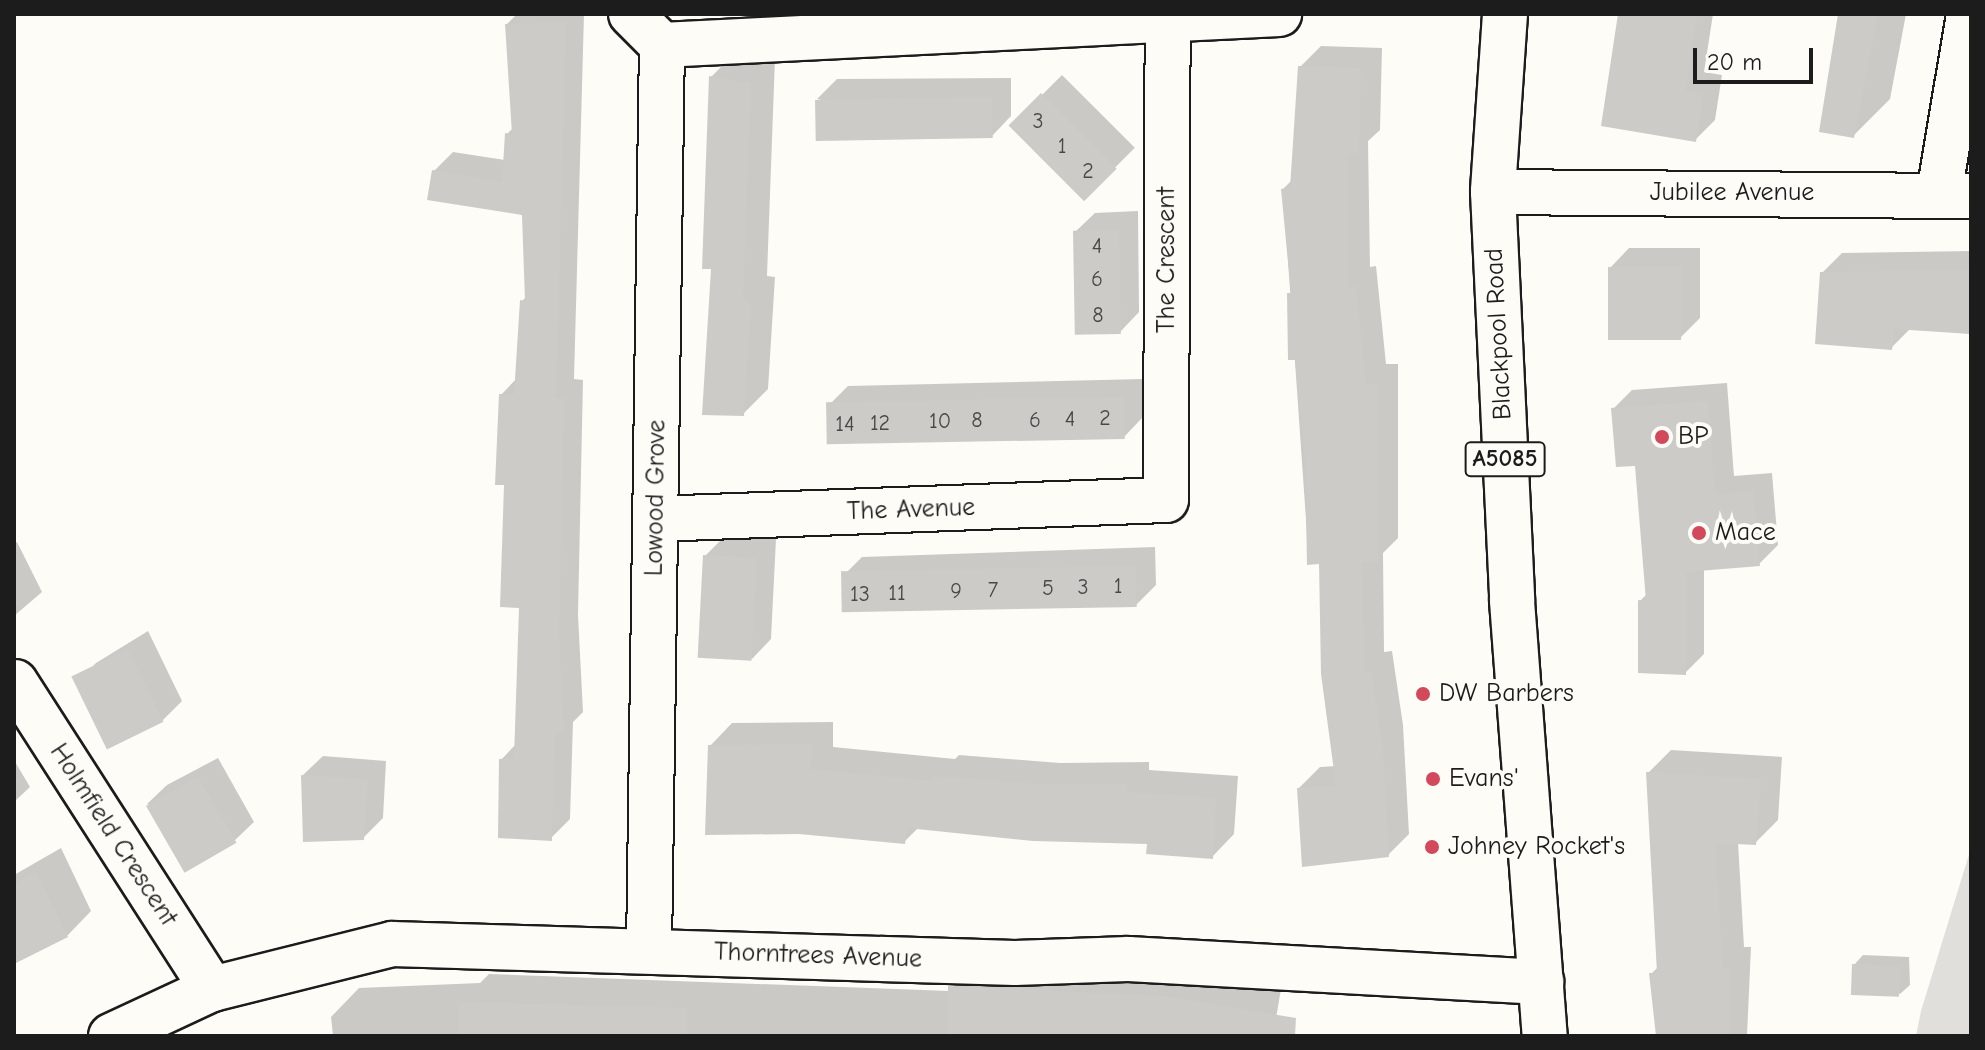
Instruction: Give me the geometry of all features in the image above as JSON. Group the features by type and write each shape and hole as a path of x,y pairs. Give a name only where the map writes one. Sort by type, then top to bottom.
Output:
{"main road":[{"path":"631,14 662,45 995,22 1168,20 1270,14"},
{"name":"Blackpool Road","path":"1505,14 1493,192 1512,601 1545,1036"},
{"path":"1955,195 1969,14"},
{"name":"The Crescent","path":"1166,500 1168,20"},
{"name":"Lowood Grove","path":"649,950 662,45"},
{"name":"Jubilee Avenue","path":"1493,192 1955,195"},
{"name":"The Avenue","path":"655,519 1166,500"},
{"name":"Holmfield Crescent","path":"15,682 212,989"},
{"name":"Thorntrees Avenue","path":"111,1036 212,989 392,944 1015,963 1128,959 1541,982"}],"shaded area":[{"path":"1971,848 1971,1036 1916,1036 1921,1011"}],"building":[{"path":"1618,14 1697,14 1686,91 1703,94 1696,142 1601,126"},
{"path":"1838,14 1878,14 1854,138 1819,132"},
{"path":"566,22 556,398 564,398 559,635 564,733 555,734 552,841 498,838 499,759 514,758 519,608 500,607 504,485 495,485 499,394 514,395 520,300 525,301 522,215 427,200 432,170 502,182 505,133 512,134 505,24"},
{"path":"1298,66 1361,68 1359,153 1348,153 1349,287 1356,286 1366,384 1378,384 1378,562 1362,562 1364,672 1371,672 1383,747 1389,857 1302,867 1297,788 1336,786 1321,674 1319,564 1307,565 1305,460 1295,360 1288,360 1287,293 1291,293 1281,189 1290,188"},
{"path":"709,76 751,83 743,300 751,302 744,416 702,415 711,269 702,269"},
{"path":"1041,93 1117,169 1084,201 1008,126"},
{"path":"992,97 993,138 816,141 815,100"},
{"path":"1119,230 1121,334 1075,335 1073,231"},
{"path":"1608,267 1681,267 1681,340 1608,340"},
{"path":"1971,270 1971,334 1894,329 1892,350 1815,344 1820,272"},
{"path":"1124,397 1125,439 827,444 826,402"},
{"path":"1708,401 1715,494 1753,491 1760,566 1686,572 1686,675 1638,673 1638,600 1646,601 1635,466 1616,467 1611,408"},
{"path":"703,555 757,558 752,661 698,658"},
{"path":"1136,566 1137,607 842,612 841,571"},
{"path":"128,649 164,722 107,749 71,677"},
{"path":"812,744 811,769 933,781 934,776 1036,784 1127,784 1127,792 1216,798 1213,859 1146,854 1147,844 1033,841 907,828 905,844 799,834 705,835 708,745"},
{"path":"1646,772 1761,779 1756,845 1715,843 1723,969 1730,968 1730,1036 1656,1036 1649,973 1657,973"},
{"path":"301,775 368,780 364,840 303,842"},
{"path":"198,776 236,843 185,873 146,806"},
{"path":"36,871 68,937 14,964 14,884"},
{"path":"1852,964 1900,966 1899,997 1851,995"},
{"path":"948,986 1165,996 1296,1018 1295,1036 948,1036"},
{"path":"459,1002 687,1008 687,1036 459,1036"}],"place":[{"name":"BP","path":"1662,437"},
{"name":"Mace","path":"1699,533"},
{"name":"DW Barbers","path":"1423,694"},
{"name":"Evans'","path":"1433,779"},
{"name":"Johney Rocket's","path":"1432,847"}]}
